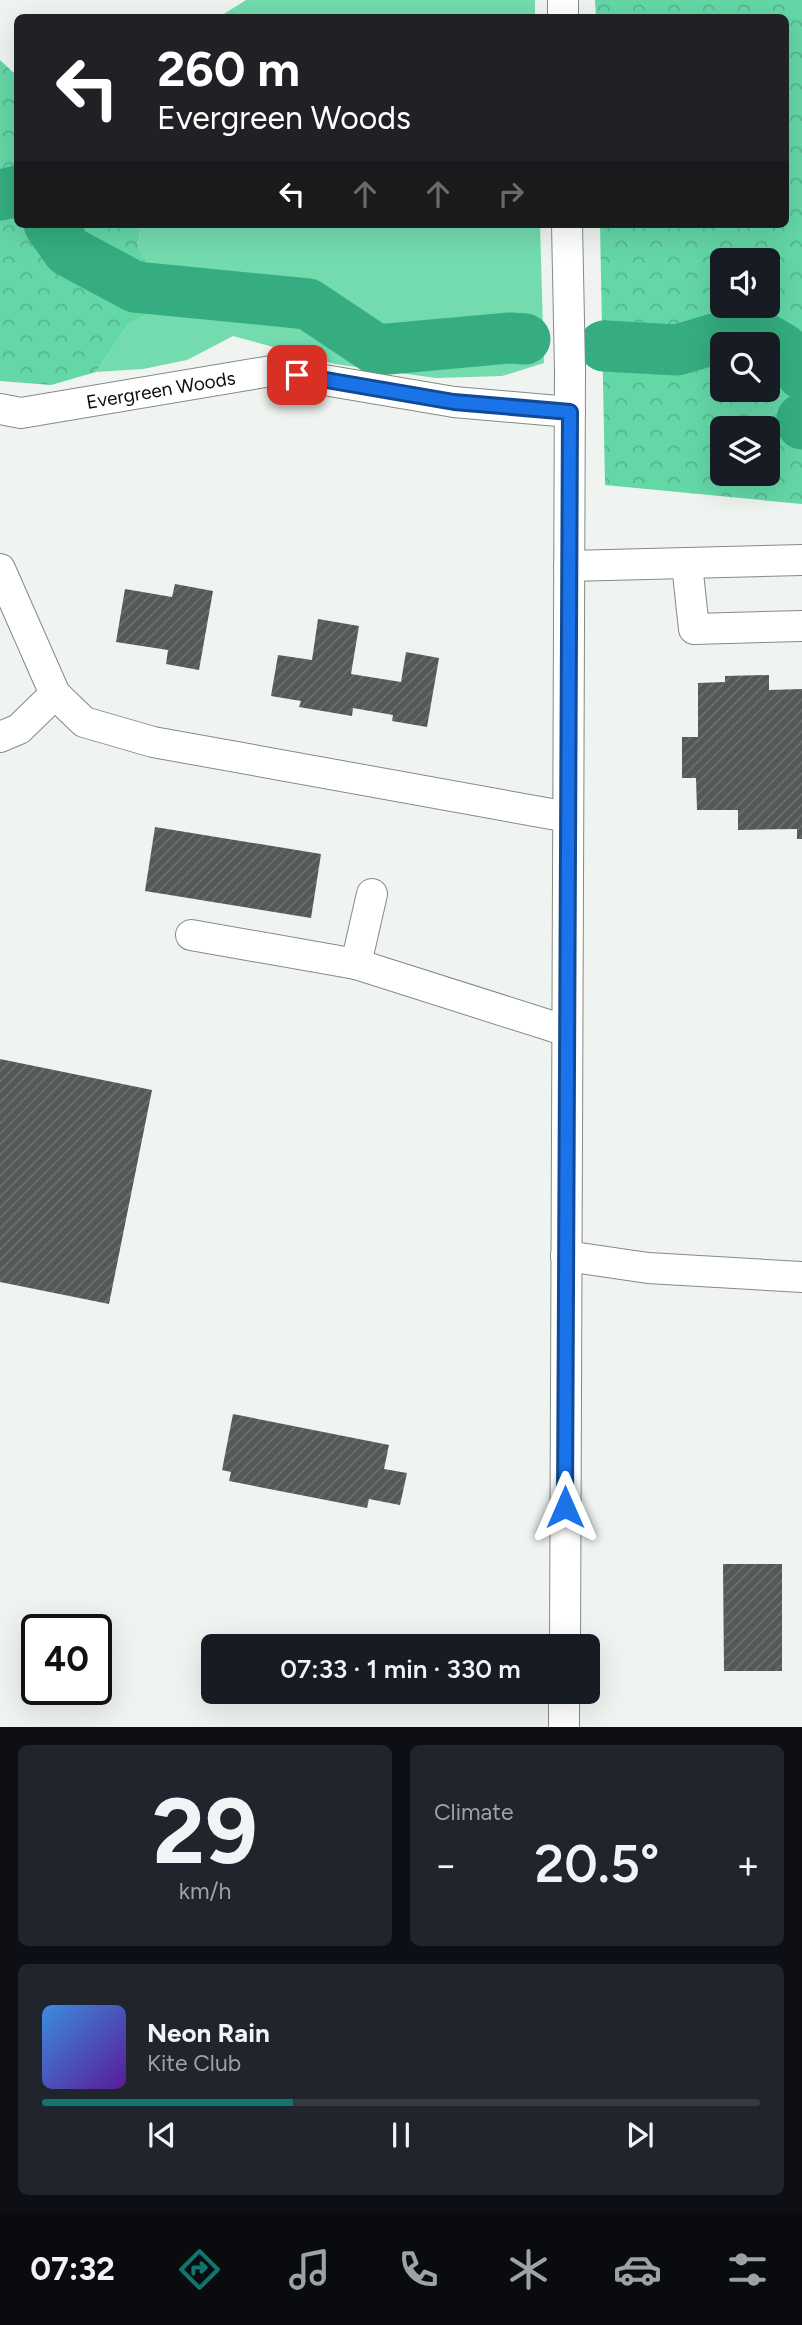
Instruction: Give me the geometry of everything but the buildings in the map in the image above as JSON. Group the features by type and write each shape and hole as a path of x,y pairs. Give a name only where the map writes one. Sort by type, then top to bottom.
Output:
{"street":[{"path":"565,1634 570,412 567,228"},
{"name":"Evergreen Woods","path":"0,409 21,413 271,371 454,402 570,412"},
{"path":"569,566 802,560"},
{"path":"687,564 694,629 802,626"},
{"path":"0,569 55,694 84,722 153,742 568,817"},
{"path":"0,737 19,729 55,694"},
{"path":"356,964 372,894"},
{"path":"191,935 356,964 567,1031"},
{"path":"566,1256 648,1268 802,1277"},
{"path":"564,1704 564,1727"}],"green space":[{"path":"246,0 535,0 535,14 224,14"},
{"path":"595,0 802,0 802,504 605,485 600,228 789,228 789,14 596,14"},
{"path":"0,60 14,73 14,228 140,228 138,247 166,302 127,326 96,372 51,385 0,381"},
{"path":"140,228 540,228 544,363 502,376 436,378 335,364 233,336 187,360 143,369 96,372 127,326 165,302 138,247"}],"waterway":[{"path":"0,195 14,192"},
{"path":"52,228 68,251 135,287 308,304 377,350 510,338 525,339"},
{"path":"604,346 677,350 749,329 783,349 802,374"},
{"path":"802,419 802,424"}],"route":[{"path":"297,375 454,402 570,412 565,1507"}]}
